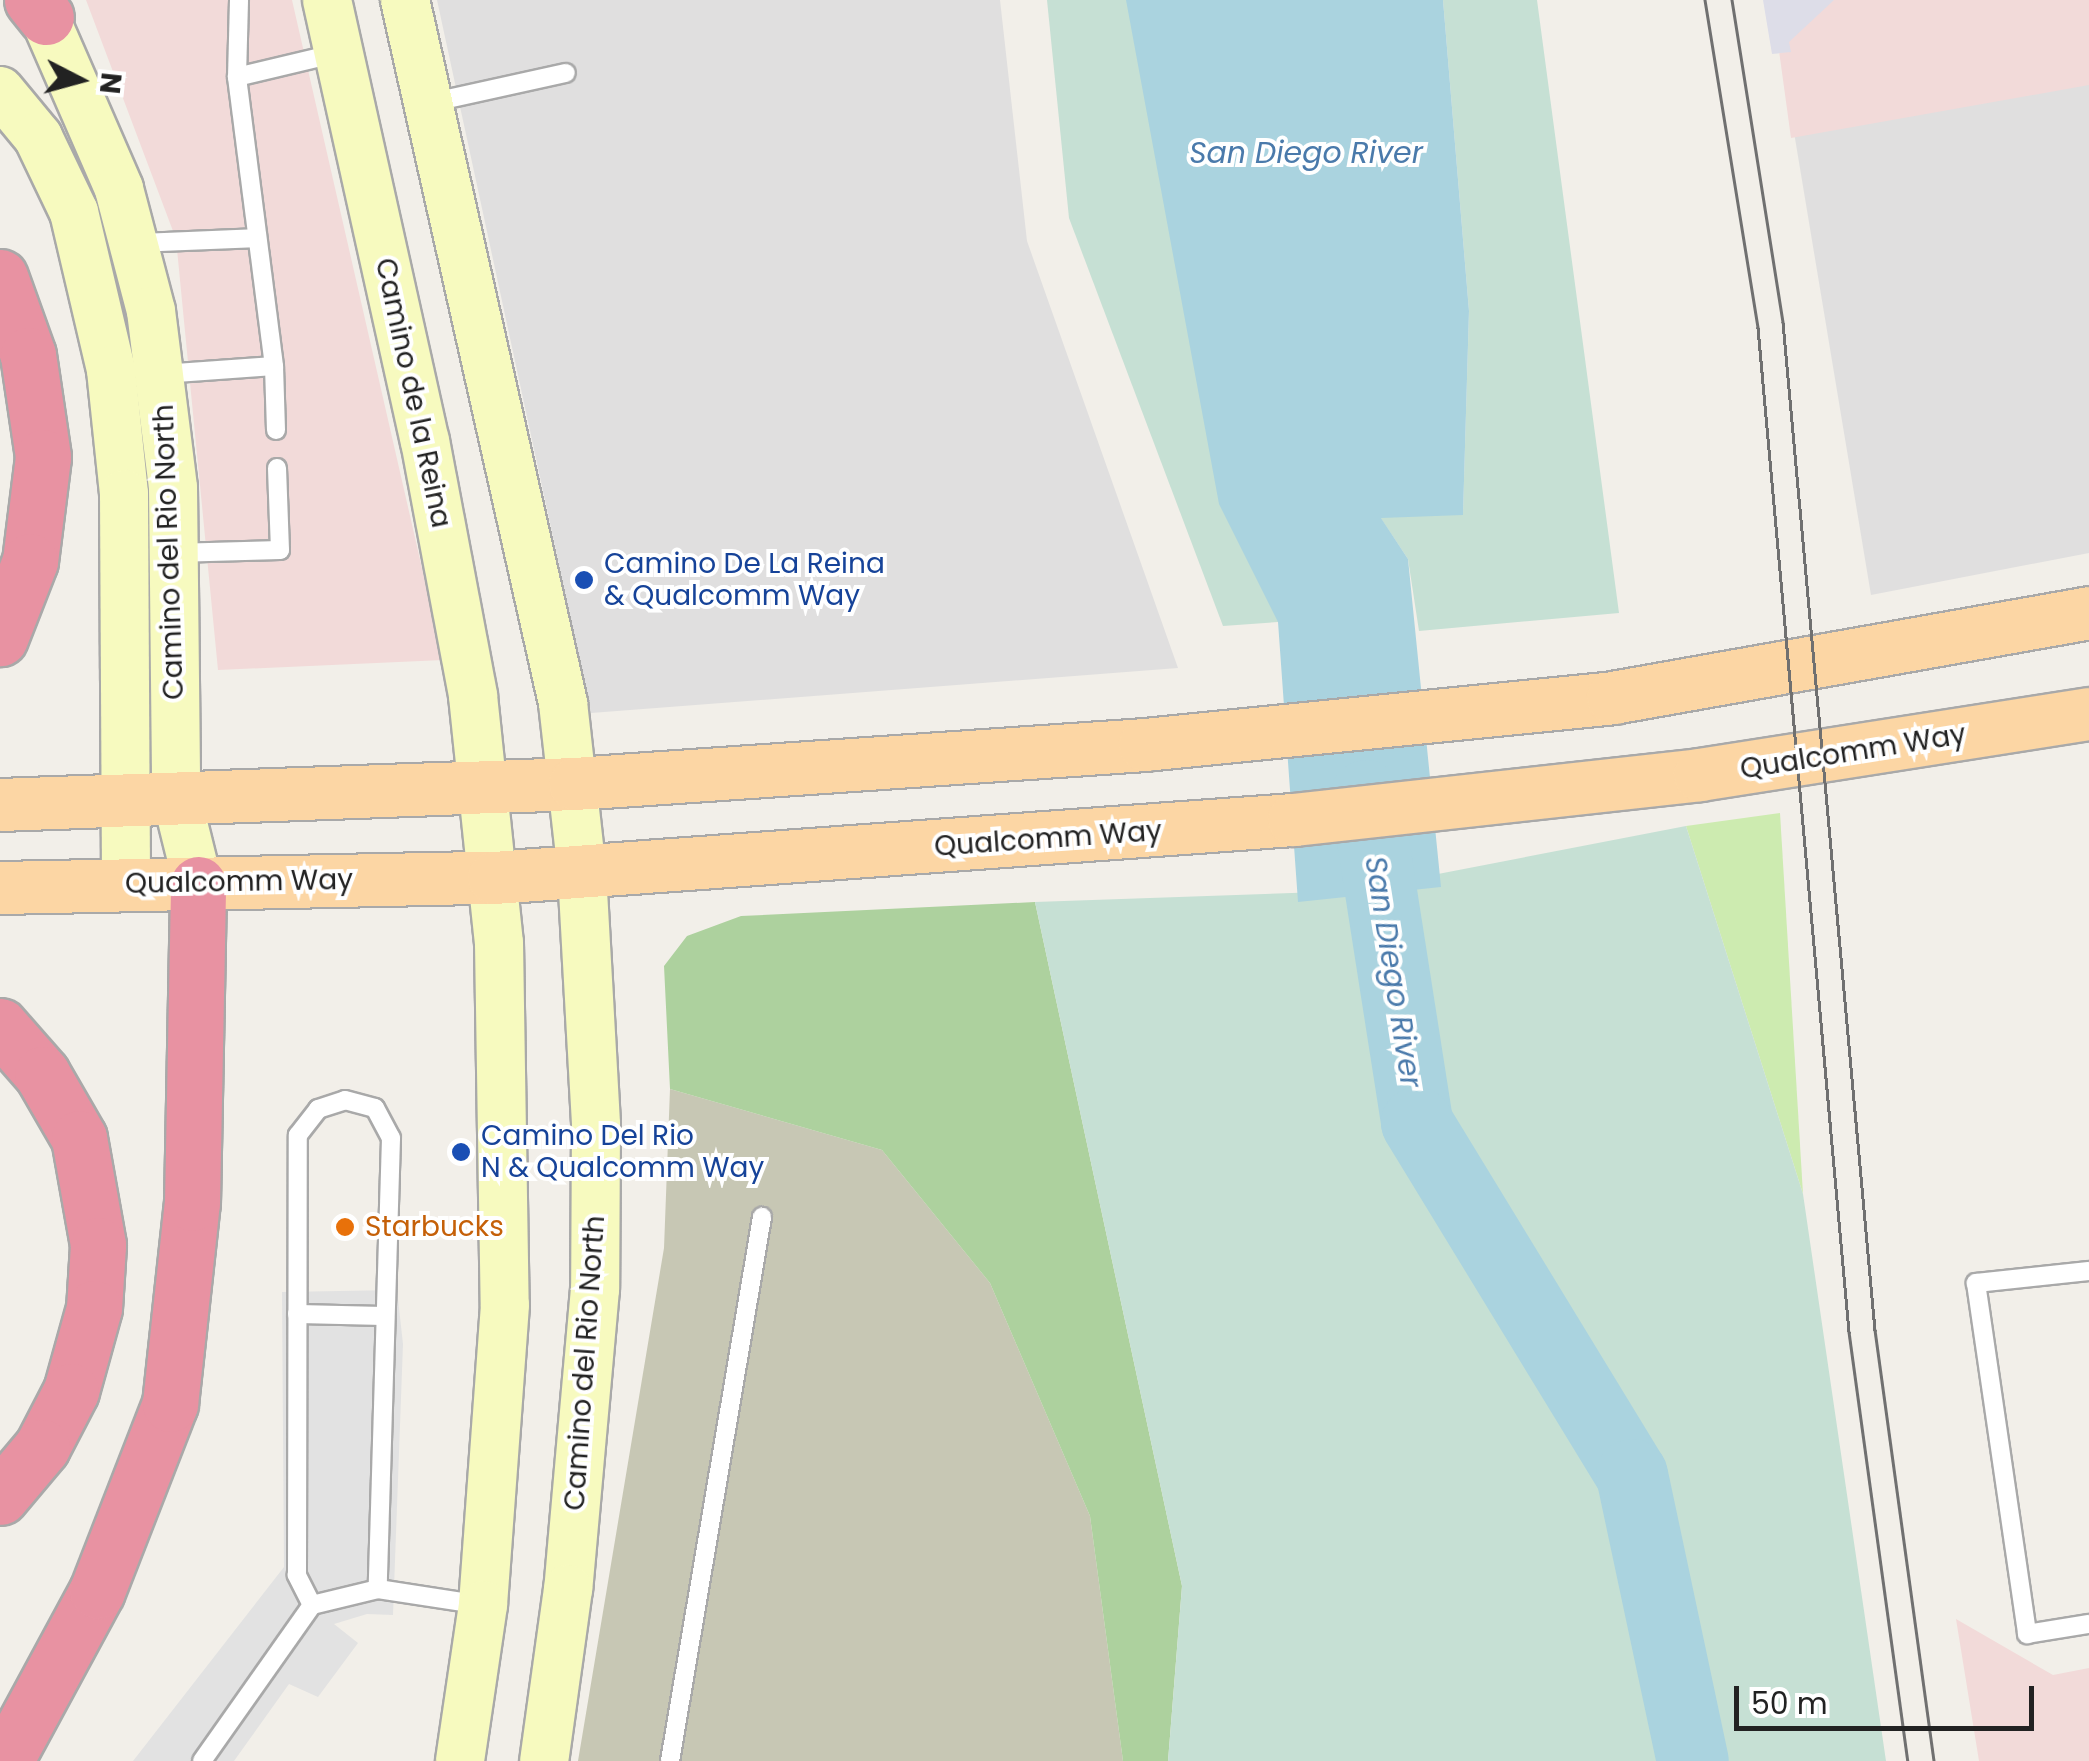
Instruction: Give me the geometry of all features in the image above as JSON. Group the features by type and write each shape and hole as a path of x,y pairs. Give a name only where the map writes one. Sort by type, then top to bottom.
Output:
{"highway":[{"path":"0,276 28,354 43,457 30,561 0,638"},
{"path":"6,1761 97,1591 170,1404 192,1203 198,884"},
{"path":"0,1026 42,1074 79,1138 98,1246 94,1308 71,1391 42,1447 0,1497"}],"main road":[{"name":"Camino de la Reina","path":"327,0 436,494 484,788"},
{"path":"405,0 563,703 575,784"},
{"name":"Camino del Rio North","path":"38,6 97,132 136,244 162,374 174,553 151,796 126,883"},
{"name":"Camino del Rio North","path":"0,91 58,174 100,305 124,494 151,796 198,884"},
{"path":"0,804 575,784 1287,732 1683,688 2089,613"},
{"name":"Qualcomm Way","path":"0,888 494,878 1294,820 1700,775 2089,714"},
{"name":"Camino del Rio North","path":"544,1761 575,1521 594,1289 594,1056 575,784"},
{"path":"460,1761 483,1605 507,1204 494,878 484,788"}],"lane":[{"path":"239,0 237,78 274,366 276,430"},
{"path":"237,78 338,52"},
{"path":"428,103 566,72"},
{"path":"136,244 257,238"},
{"path":"162,374 274,366"},
{"path":"174,553 280,550 277,468"},
{"path":"312,1605 297,1576 298,1135 318,1109 345,1100 374,1108 391,1138 378,1589"},
{"path":"670,1761 762,1217"},
{"path":"2089,1271 1976,1283 2027,1634 2089,1624"},
{"path":"297,1314 386,1316"},
{"path":"202,1761 312,1605 378,1589 483,1605"}],"shaded area":[{"path":"86,0 292,0 443,660 218,670 176,239"},
{"path":"437,0 1000,0 1027,241 1178,668 591,713"},
{"path":"1047,0 1313,0 1278,622 1223,626 1069,218"},
{"path":"1443,0 1537,0 1619,613 1419,631 1408,559 1380,517 1463,514 1469,311"},
{"path":"1763,0 1834,0 1789,42 1791,52 1772,54"},
{"path":"1772,0 2089,0 2089,553 1871,595"},
{"path":"1772,0 2089,0 2089,85 1791,138"},
{"path":"1686,826 1803,1194 1886,1761 1168,1761 1182,1586 1035,902 1350,891"},
{"path":"670,1089 882,1150 990,1283 1090,1516 1123,1761 578,1761 664,1248"},
{"path":"397,1290 403,1344 393,1615 367,1614 334,1624 358,1643 318,1697 289,1684 234,1761 133,1761 284,1567 282,1292"},
{"path":"1956,1619 2053,1675 2089,1668 2089,1761 1979,1761"}],"green space":[{"path":"1780,813 1803,1194 1686,826"},
{"path":"1035,902 1182,1586 1168,1761 1123,1761 1090,1516 990,1283 882,1150 670,1089 664,966 687,936 741,916"}],"water":[{"name":"San Diego River","path":"1126,0 1443,0 1469,311 1463,515 1381,518 1408,559 1441,887 1298,902 1278,622 1219,504"}],"waterway":[{"name":"San Diego River","path":"1366,796 1417,1123 1632,1475 1693,1761"}],"tram line":[{"path":"1705,0 1758,328 1849,1332 1908,1761"},
{"path":"1732,0 1783,323 1875,1330 1934,1761"}],"place":[{"name":"Camino De La Reina & Qualcomm Way","path":"584,580"},
{"name":"Camino Del Rio N & Qualcomm Way","path":"461,1152"},
{"name":"Starbucks","path":"345,1227"}]}
